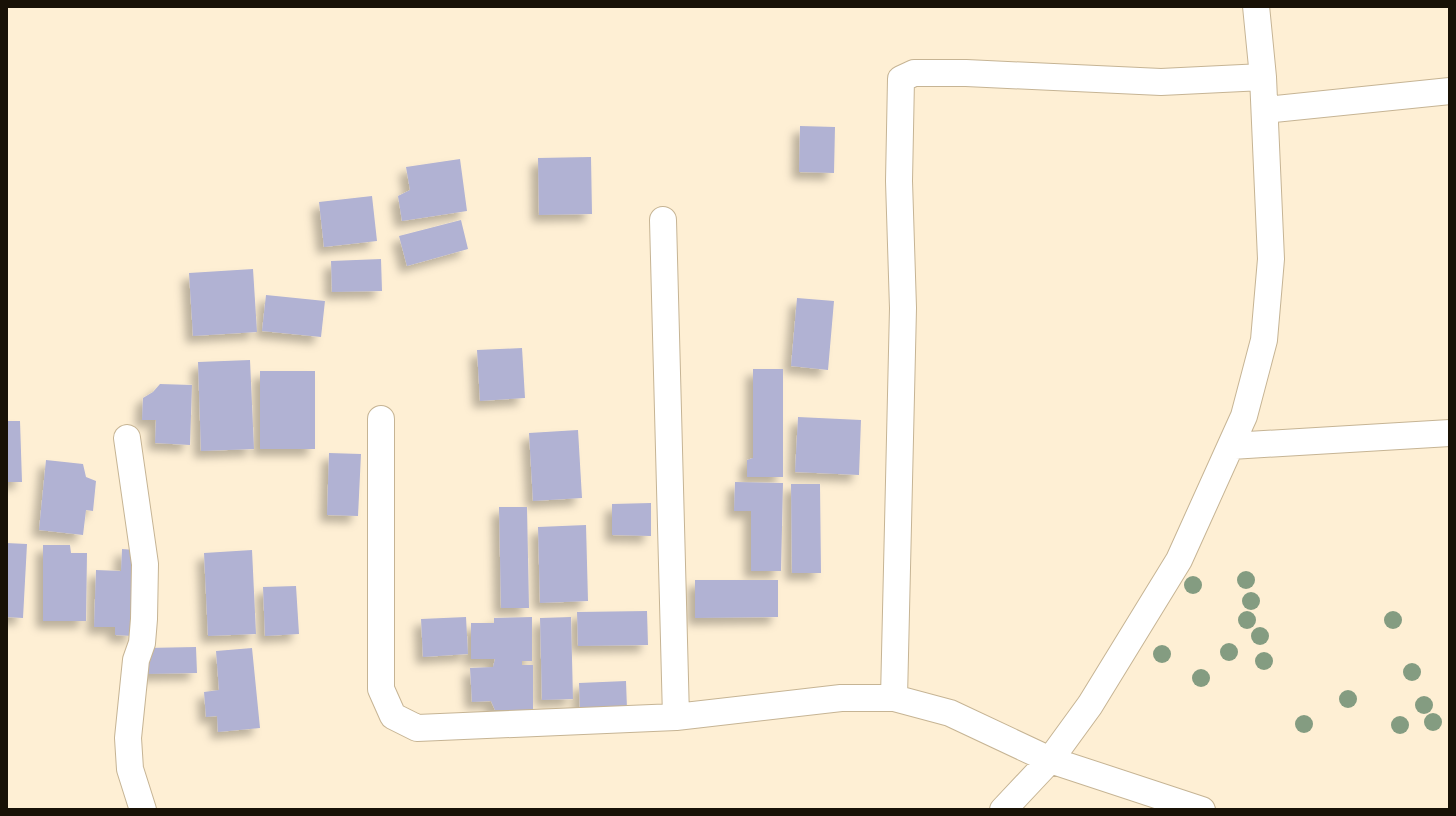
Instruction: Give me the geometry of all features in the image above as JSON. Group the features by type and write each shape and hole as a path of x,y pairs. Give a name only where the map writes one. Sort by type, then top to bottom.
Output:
{"street":[{"path":"1003,810 1050,760 1090,705 1179,560 1244,416 1264,340 1271,259 1265,110 1256,6"},
{"path":"894,698 903,308 899,181 901,79 914,73 1161,82 1263,77"},
{"path":"1265,110 1450,91"},
{"path":"663,220 676,717"},
{"path":"381,419 381,689 393,716 417,728 676,717 841,698 894,698 950,713 1050,760 1202,810"},
{"path":"1231,446 1450,433"},
{"path":"127,438 145,564 142,643 136,660 128,738 130,769 143,810"}],"building":[{"path":"800,126 835,127 834,173 799,172"},
{"path":"591,157 592,214 539,215 538,158"},
{"path":"460,159 467,211 402,221 398,196 410,190 406,167"},
{"path":"372,196 377,241 324,247 319,202"},
{"path":"461,220 468,249 407,266 399,236"},
{"path":"381,259 382,291 332,292 331,261"},
{"path":"253,269 257,332 193,336 189,273"},
{"path":"266,295 325,301 321,337 262,331"},
{"path":"797,298 834,301 828,370 791,366"},
{"path":"522,348 525,398 480,401 477,350"},
{"path":"250,360 254,449 201,451 198,362"},
{"path":"753,369 783,369 783,477 747,477 747,460 753,458"},
{"path":"260,371 315,371 315,449 260,449"},
{"path":"160,384 192,385 190,445 155,443 156,420 142,420 143,398"},
{"path":"798,417 861,420 859,475 795,472"},
{"path":"6,421 20,421 22,482 6,482"},
{"path":"578,430 582,498 533,501 529,433"},
{"path":"329,453 361,454 358,516 327,515"},
{"path":"46,460 83,464 86,477 96,481 93,511 86,510 83,535 39,530"},
{"path":"735,482 783,483 781,571 751,571 751,511 734,511"},
{"path":"791,484 820,484 821,573 792,573"},
{"path":"651,503 651,536 612,535 612,504"},
{"path":"499,507 527,507 529,608 501,608"},
{"path":"586,525 588,601 540,603 538,527"},
{"path":"6,543 27,544 23,618 6,617"},
{"path":"43,545 70,545 71,553 87,553 86,621 43,621"},
{"path":"122,549 135,550 133,636 115,635 115,627 94,627 96,570 121,571"},
{"path":"252,550 256,634 208,636 204,553"},
{"path":"695,580 778,580 778,617 695,618"},
{"path":"296,586 299,634 265,636 263,587"},
{"path":"647,611 648,645 578,646 577,612"},
{"path":"466,617 468,654 423,657 421,619"},
{"path":"532,617 532,661 522,661 522,665 533,665 533,710 495,710 491,701 472,702 470,668 493,667 495,659 471,659 471,623 494,623 494,618"},
{"path":"571,617 573,699 542,700 540,618"},
{"path":"196,647 197,673 147,674 146,648"},
{"path":"252,648 260,728 218,732 217,716 206,717 204,692 219,690 216,651"},
{"path":"626,681 627,709 580,711 579,683"}]}
